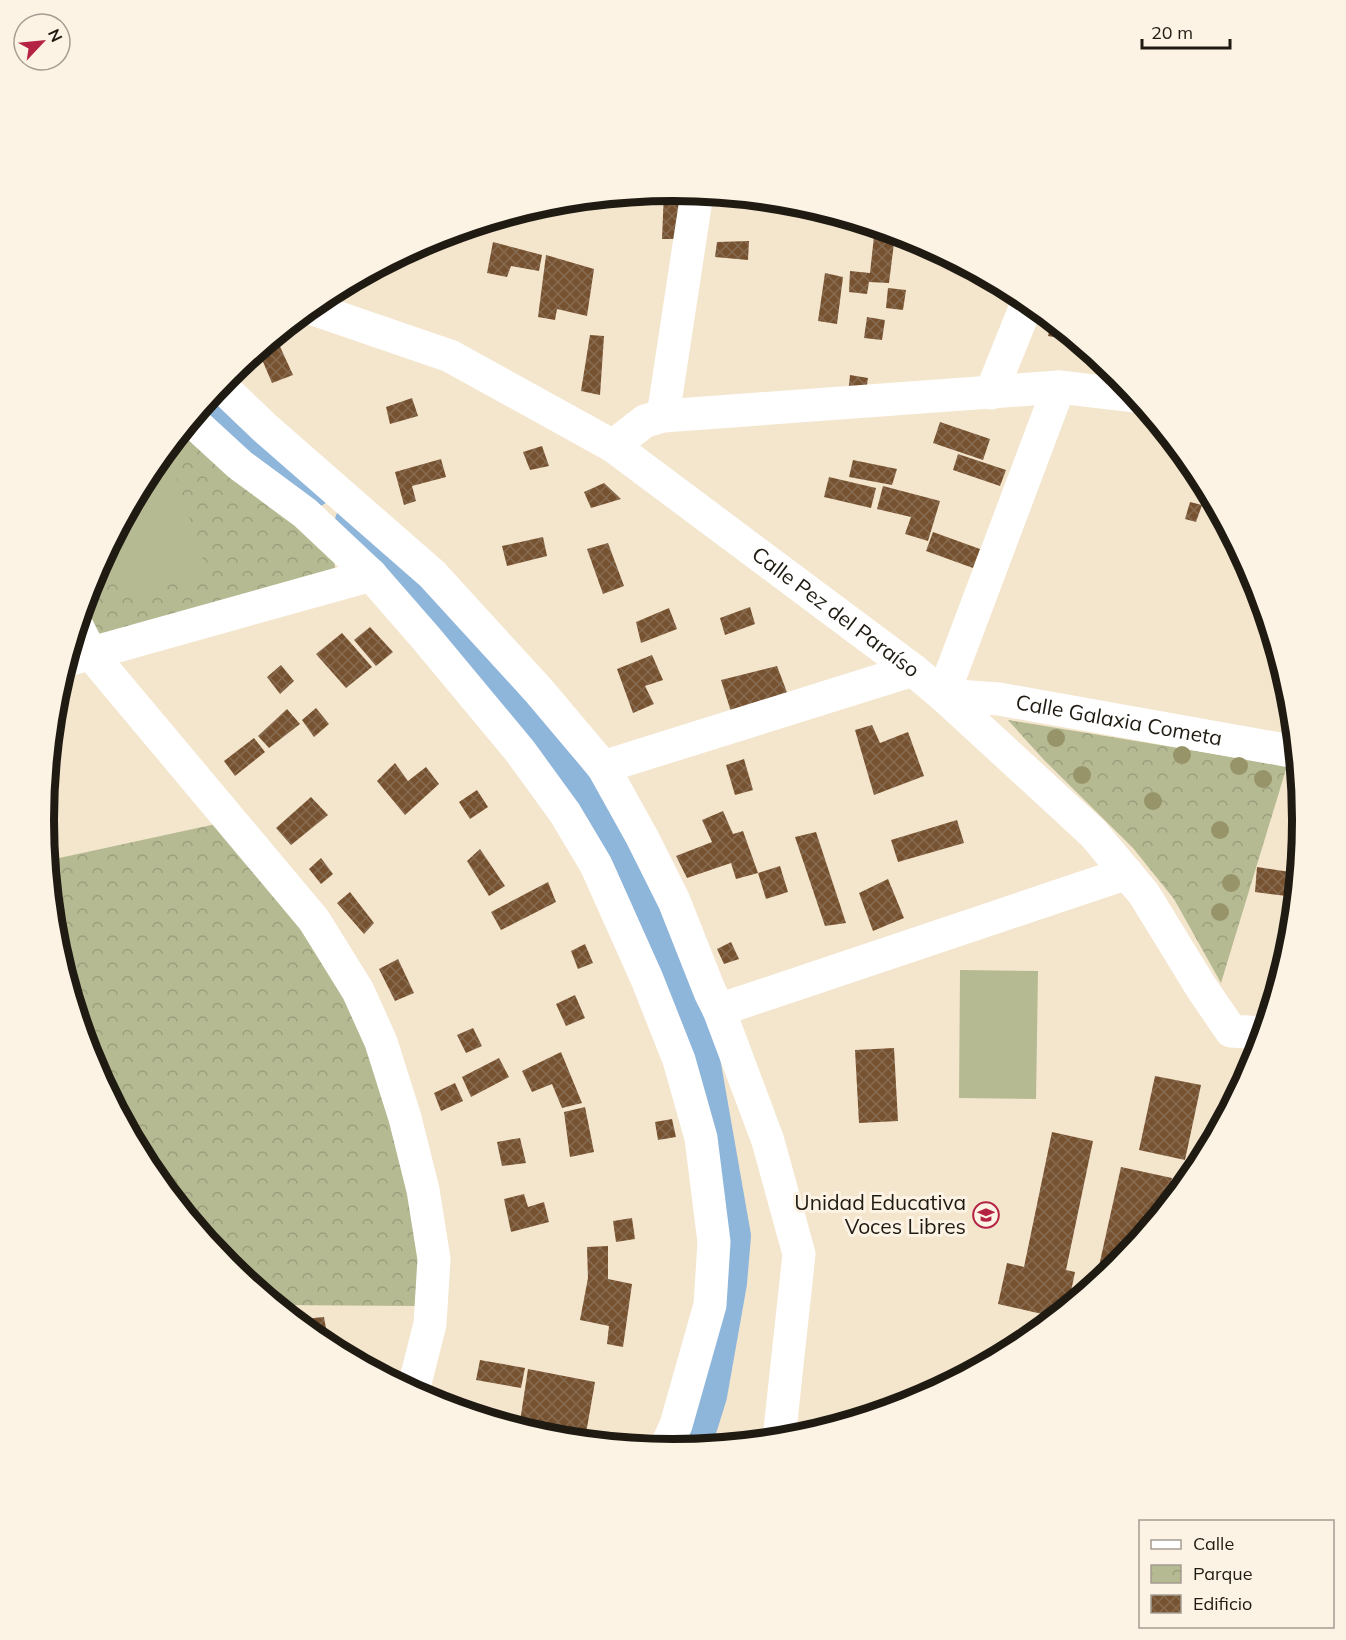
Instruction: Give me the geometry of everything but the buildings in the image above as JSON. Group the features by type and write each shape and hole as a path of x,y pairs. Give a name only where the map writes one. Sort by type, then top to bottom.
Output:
{"street":[{"path":"663,416 696,202"},
{"path":"992,393 1024,310"},
{"name":"Calle Pez del Paraíso","path":"320,311 450,356 614,446 913,670 1093,833 1144,894 1231,1031 1254,1033"},
{"path":"614,446 645,421 663,416 1059,387 1122,394"},
{"path":"943,695 1059,387"},
{"path":"227,391 265,428 432,574 539,691 603,767 642,837 674,901 719,1011 768,1142 799,1254 780,1429"},
{"path":"197,425 240,465 304,513 371,575 520,751 565,813 596,865 647,979 679,1060 701,1138 714,1242 710,1305 670,1439"},
{"path":"79,646 371,575"},
{"path":"79,647 314,920 358,991 381,1042 405,1118 423,1190 434,1259 430,1324 415,1382"},
{"path":"603,767 913,670"},
{"name":"Calle Galaxia Cometa","path":"943,695 999,699 1288,751"},
{"path":"719,1011 1127,873"}],"green space":[{"path":"190,434 333,556 336,572 109,636 96,633 90,612 118,546 158,476"},
{"path":"170,459 207,571 126,598 113,557 137,510"},
{"path":"1008,720 1287,766 1221,983 1174,899 1133,848 1044,760"},
{"path":"216,824 309,940 352,1008 397,1121 420,1254 416,1306 289,1305 235,1258 182,1197 137,1130 101,1057 75,980 59,901 55,859"},
{"path":"960,970 1038,971 1036,1099 959,1098"}],"waterway":[{"path":"211,409 315,491"},
{"path":"351,521 453,627 484,669 572,768 623,850 698,1025 735,1236 731,1283 711,1396 698,1438"}],"place":[{"name":"Unidad Educativa Voces Libres","path":"986,1215"}]}
